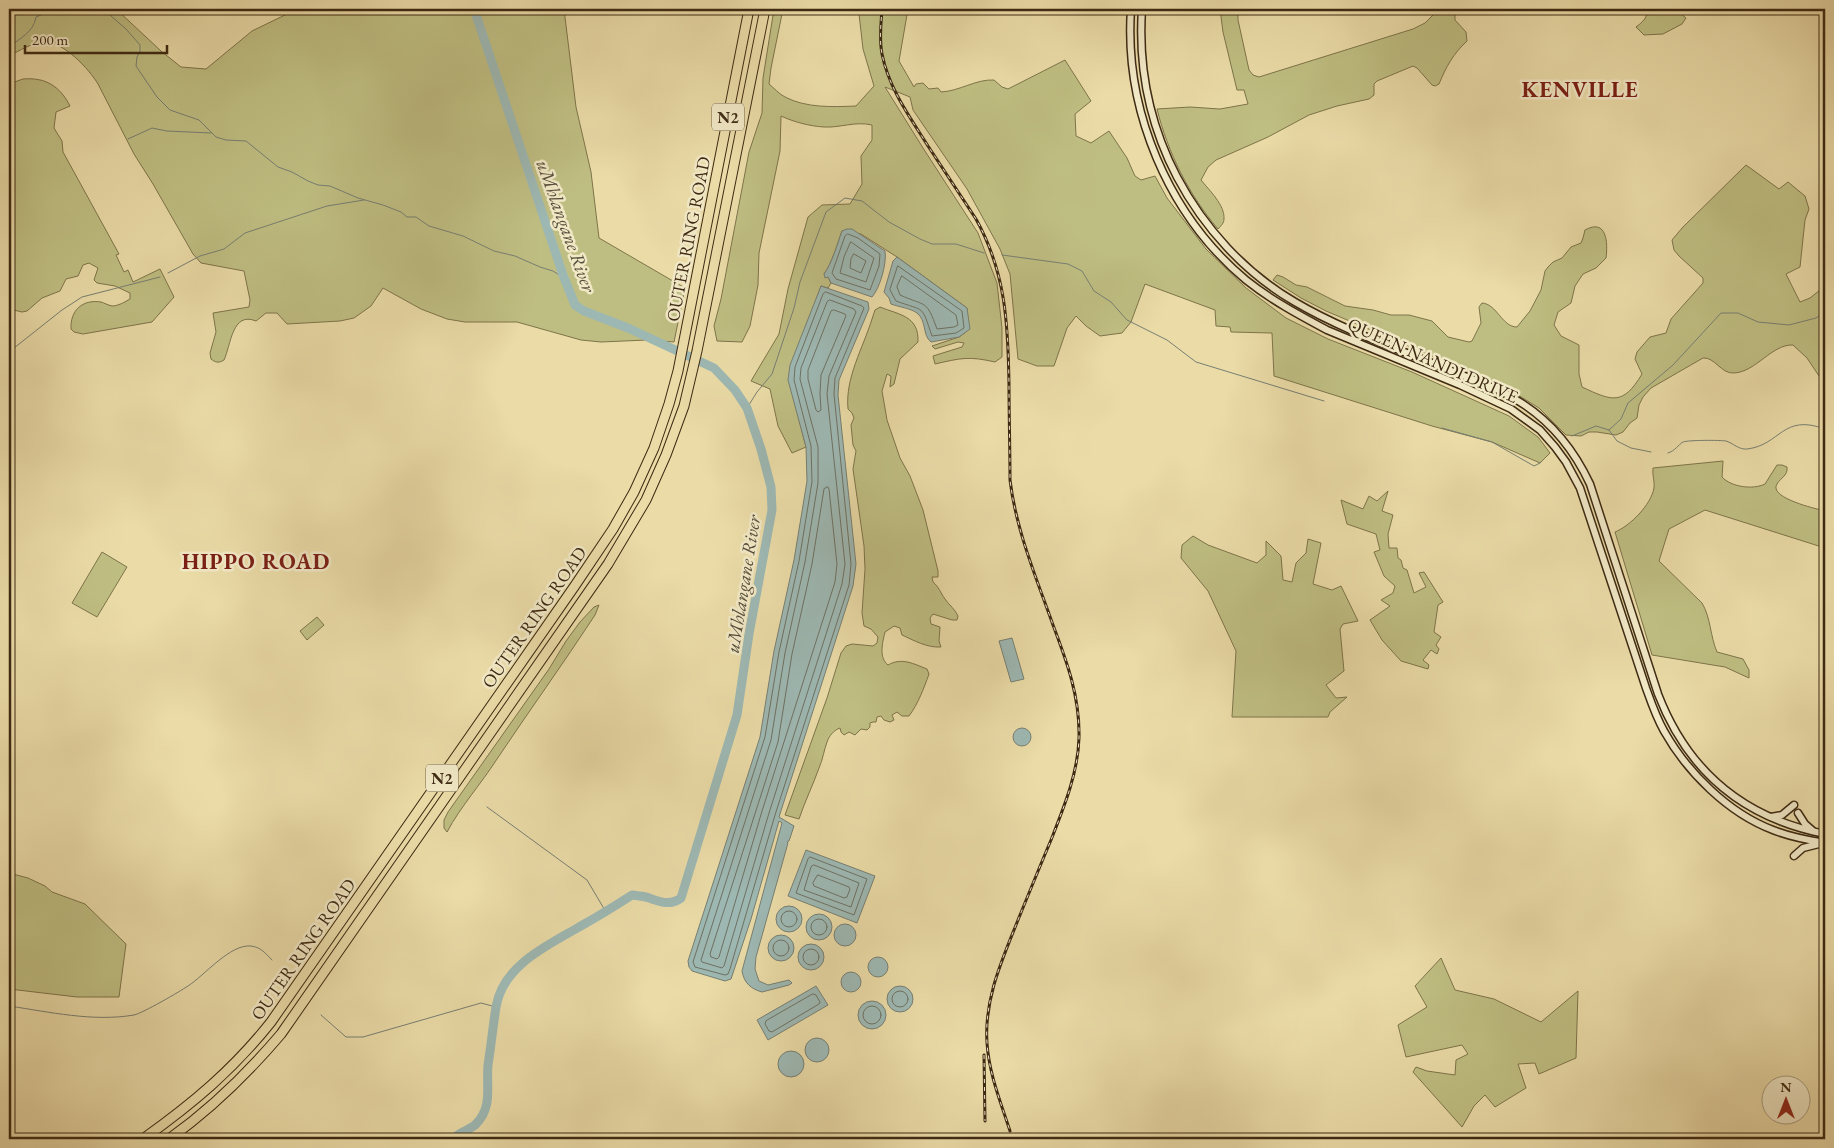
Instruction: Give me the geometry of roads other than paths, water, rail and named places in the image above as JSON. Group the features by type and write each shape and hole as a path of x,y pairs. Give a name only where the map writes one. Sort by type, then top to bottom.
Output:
{"highway":[{"name":"OUTER RING ROAD","path":"143,1139 202,1095 243,1056 286,1003 622,515 654,448 670,404 688,326 749,9"},
{"name":"OUTER RING ROAD","path":"169,1139 210,1108 232,1088 281,1034 608,564 639,513 656,479 674,434 692,374 765,9"}],"main road":[{"name":"QUEEN NANDI DRIVE","path":"1131,9 1130,42 1132,71 1150,141 1180,205 1197,229 1218,253 1260,291 1300,316 1336,334 1477,392 1511,409 1540,430 1566,462 1585,499 1609,579 1654,712 1672,745 1700,779 1739,812 1772,830 1799,839 1824,843"},
{"name":"QUEEN NANDI DRIVE","path":"1142,9 1141,49 1144,75 1157,133 1184,191 1207,224 1222,242 1263,280 1308,309 1333,322 1494,388 1523,404 1552,429 1579,463 1594,494 1658,694 1676,734 1692,756 1718,785 1736,798 1767,817 1825,834"},
{"path":"1767,817 1782,816 1794,805"},
{"path":"1798,812 1805,824 1814,832"},
{"path":"1794,856 1803,848 1824,843"}],"water":[{"path":"852,229 885,251 882,275 878,288 872,297 831,283 828,277 825,278 824,274 832,259 842,231"},
{"path":"897,257 967,308 970,329 959,337 931,342 926,336 922,320 917,313 891,304 884,292 893,261"},
{"path":"821,286 868,302 869,309 839,380 838,395 856,564 853,586 779,817 794,826 787,842 756,957 755,969 759,981 768,985 789,980 792,983 762,992 749,985 744,979 742,971 782,823 779,821 751,919 731,979 725,981 692,971 688,961 760,737 774,651 794,560 807,481 806,447 788,380 790,365"},
{"path":"1012,638 1024,679 1011,682 999,641"},
{"path":"1018,728 1026,728 1031,733 1029,744 1018,746 1013,741 1013,733"},
{"path":"806,850 875,876 857,923 788,896"},
{"path":"789,906 798,910 802,919 798,928 789,932 780,928 776,919 780,910"},
{"path":"819,914 828,918 832,927 828,936 819,940 810,936 806,927 810,918"},
{"path":"841,924 849,924 856,931 856,939 849,946 841,946 834,939 834,931"},
{"path":"781,935 790,939 794,948 790,957 781,961 772,957 768,948 772,939"},
{"path":"811,944 820,948 824,957 820,966 811,970 802,966 798,957 802,948"},
{"path":"878,957 885,960 888,967 885,974 878,977 871,974 868,967 871,960"},
{"path":"851,972 858,975 861,982 858,989 851,992 844,989 841,982 844,975"},
{"path":"816,986 828,1005 768,1040 757,1020"},
{"path":"900,986 909,990 913,999 909,1008 900,1012 891,1008 887,999 891,990"},
{"path":"872,1001 882,1005 886,1015 882,1025 872,1029 862,1025 858,1015 862,1005"},
{"path":"817,1038 826,1041 829,1050 826,1059 817,1062 808,1059 805,1050 808,1041"},
{"path":"791,1051 800,1055 804,1064 800,1073 791,1077 782,1073 778,1064 782,1055"}],"waterway":[{"path":"9,47 29,31 36,17 41,15 46,9"},
{"path":"103,9 126,29 140,45 136,66 157,97 170,110 199,120 216,137 226,140 246,141 278,167 308,181 318,185 330,186 358,198 383,205 401,212 407,217 416,217 429,226 463,236 494,251 515,256 553,271 564,278"},
{"name":"uMhlangane River","path":"453,1139 476,1124 485,1111 488,1096 488,1065 496,1007 500,992 507,979 517,968 528,958 632,895 665,902 673,902 681,898 737,715 749,634 772,510 771,487 747,408 735,390 714,368 628,328 584,311 575,305 563,275 474,9"},
{"path":"128,139 152,128 167,131 211,133"},
{"path":"747,408 772,374 794,308 800,282 826,212 845,198 862,201 889,222 932,244 956,244 984,253"},
{"path":"168,273 200,256 224,249 245,233 327,206 364,200"},
{"path":"1002,255 1068,264 1082,271 1094,291 1111,302 1127,320 1167,340 1196,362 1324,401"},
{"path":"9,352 62,310 82,297 160,277"},
{"path":"1609,430 1621,419 1628,403 1673,365 1721,313 1738,313 1758,322 1789,325 1816,318 1825,312"},
{"path":"1668,453 1686,441 1726,441 1747,449 1767,442 1790,427 1811,425 1825,429"},
{"path":"1572,436 1596,426 1609,430 1617,441 1631,448 1651,452"},
{"path":"1442,428 1492,442 1534,466 1540,463"},
{"path":"487,807 587,880 606,912"},
{"path":"9,1006 87,1017 134,1015 153,1007 188,986 218,961 235,950 243,947 255,947 263,951 272,960"},
{"path":"321,1015 346,1037 363,1037 481,1003 496,1007"}],"railway":[{"path":"882,9 881,48 885,67 895,91 907,113 976,219 994,259 1003,299 1008,340 1010,480 1013,499 1027,553 1068,666 1075,694 1079,723 1078,751 1070,790 1000,965 988,1011 987,1043 990,1066 1010,1131"},
{"path":"984,1055 985,1121"}],"district":[{"name":"KENVILLE","path":"1580,89"},
{"name":"HIPPO ROAD","path":"256,561"}]}
